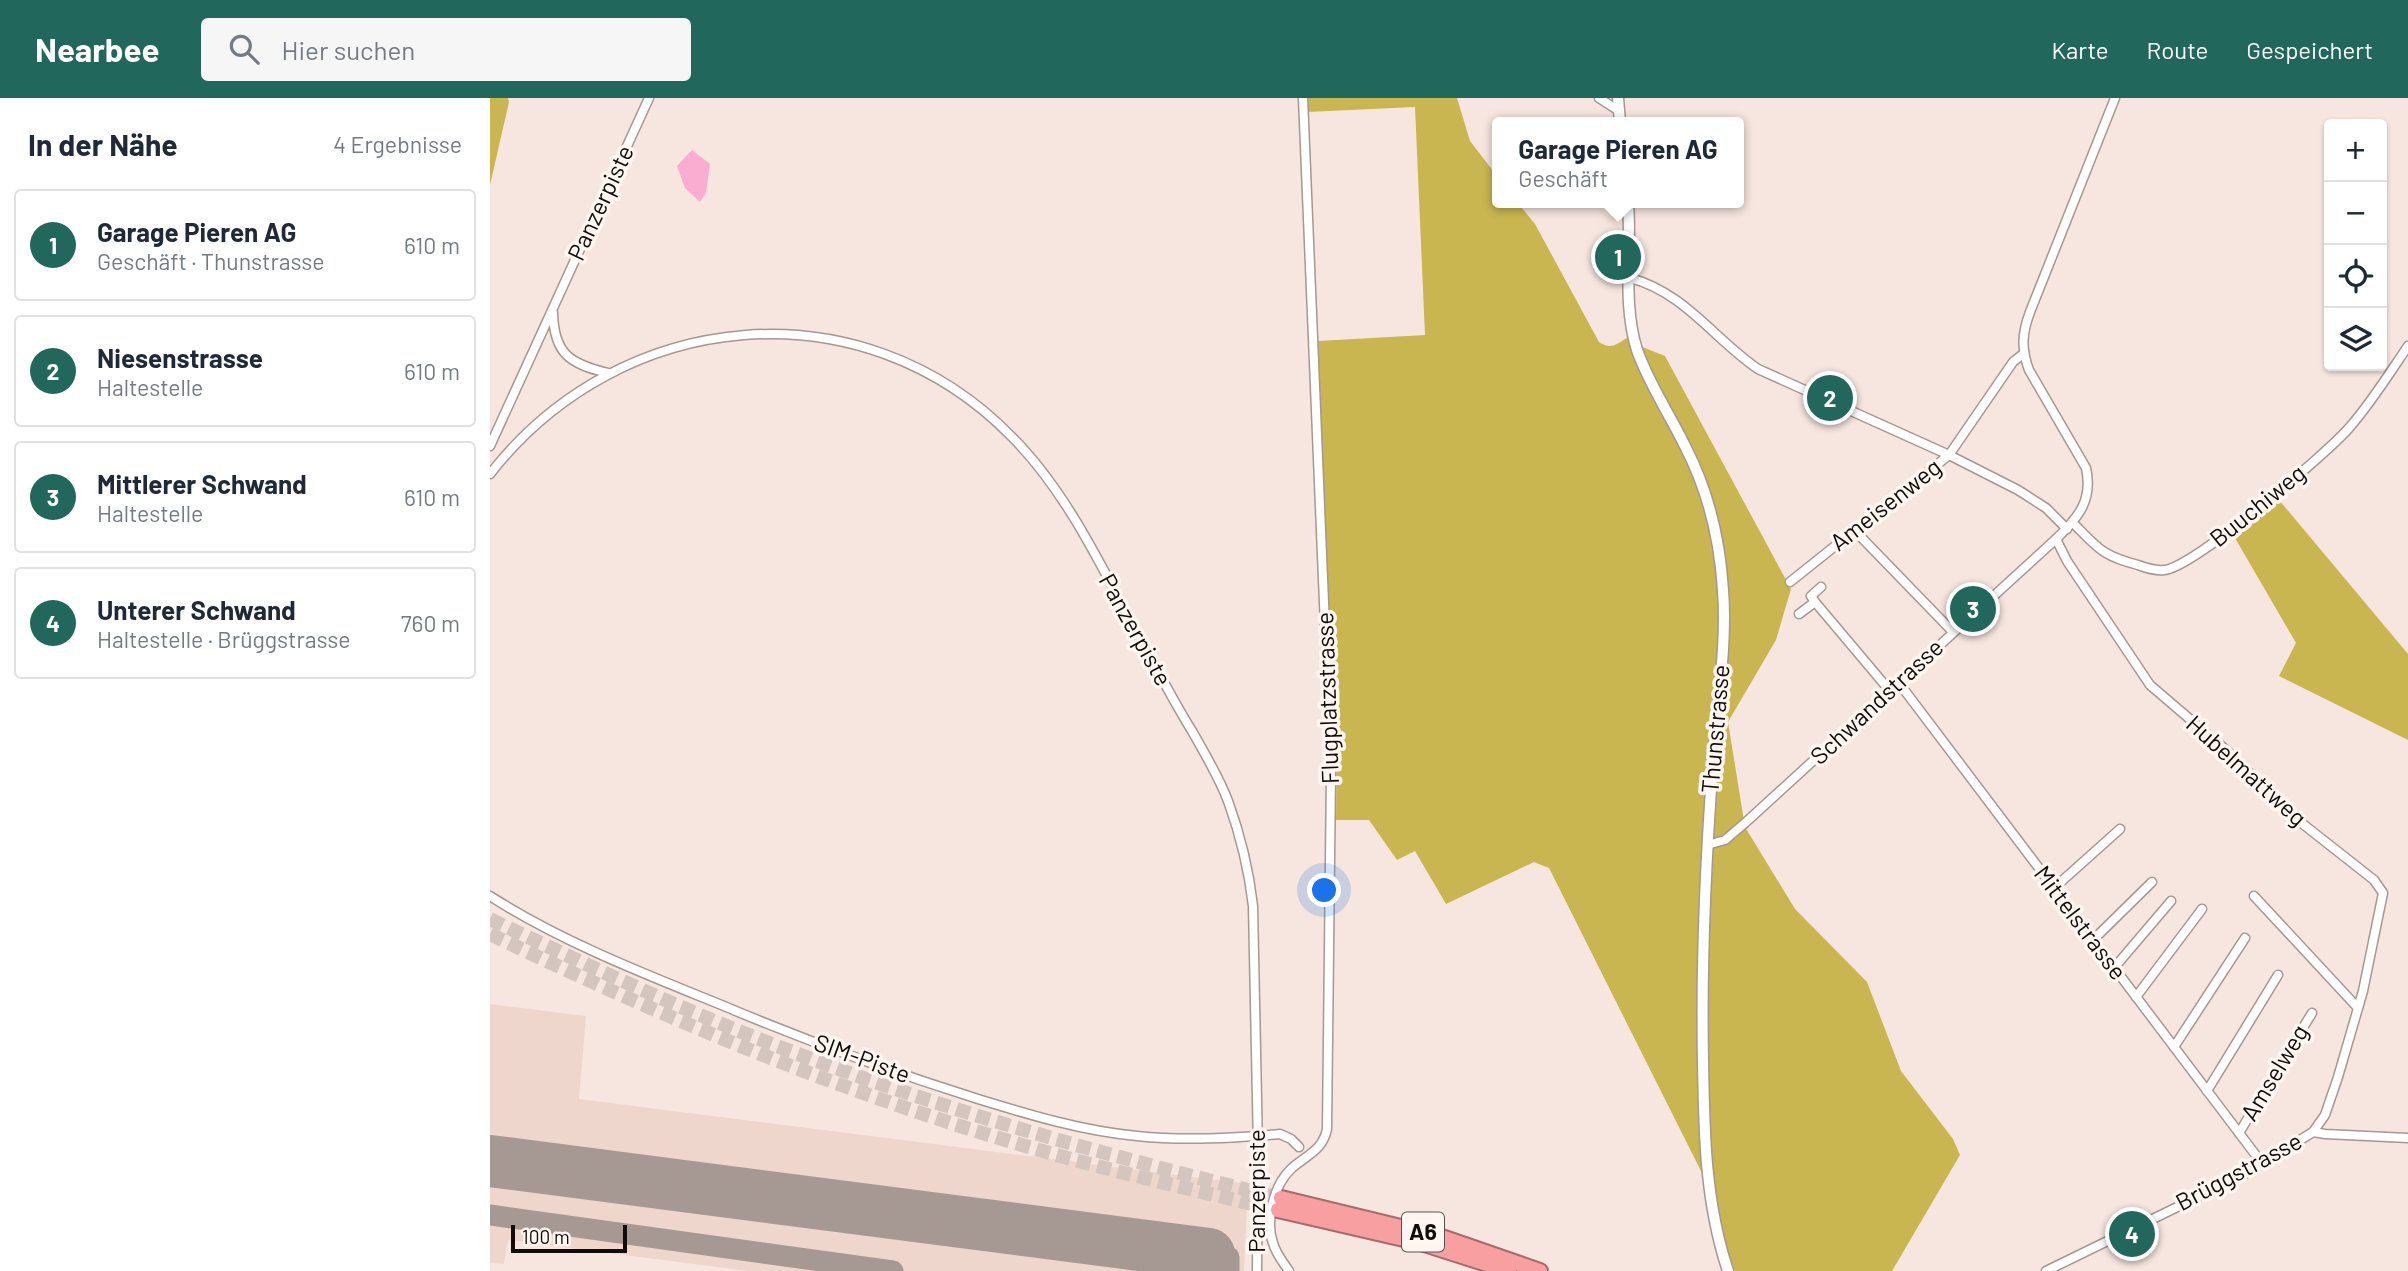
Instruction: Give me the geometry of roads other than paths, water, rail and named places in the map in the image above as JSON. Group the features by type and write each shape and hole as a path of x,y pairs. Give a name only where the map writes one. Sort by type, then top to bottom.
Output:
{"highway":[{"name":"A6","path":"1509,1271 1421,1243 1280,1204 1423,1231 1540,1271"}],"street":[{"name":"Panzerpiste","path":"490,446 649,98"},
{"name":"Flugplatzstrasse","path":"1270,1225 1280,1182 1292,1168 1320,1147 1326,1135 1328,1121 1331,771 1303,98"},
{"path":"1599,98 1620,117"},
{"path":"1618,98 1620,117"},
{"path":"2023,355 2022,342 2026,321 2115,98"},
{"name":"Thunstrasse","path":"1628,208 1631,317 1637,348 1647,373 1692,459 1709,510 1721,565 1723,641 1707,845 1702,980 1704,1139 1713,1210 1728,1271"},
{"name":"Buuchiweg","path":"1630,278 1671,296 1693,312 1747,361 1767,373 1949,455 2026,494 2111,557 2157,570 2183,564 2239,523 2346,431 2408,346"},
{"path":"553,309 555,336 568,358 579,365 608,373"},
{"name":"Panzerpiste","path":"490,474 527,430 551,410 608,373 672,347 739,335 776,334 838,341 892,358 944,383 996,421 1032,458 1056,489 1228,800 1247,871 1253,906 1258,1137 1256,1271"},
{"name":"Ameisenweg","path":"1790,582 1949,455 2013,362 2023,355"},
{"name":"Schwandstrasse","path":"1707,845 1720,843 1730,836 2070,526 2082,510 2088,496 2087,468 2033,379 2023,355"},
{"path":"1858,534 1953,632"},
{"name":"Hubelmattweg","path":"2056,538 2067,561 2150,685 2226,750 2299,821 2382,889 2358,1008"},
{"path":"1821,587 1811,596 1890,691"},
{"path":"1799,614 1815,602"},
{"name":"Mittelstrasse","path":"1899,683 2261,1162"},
{"path":"2054,888 2120,829"},
{"path":"2093,940 2152,882"},
{"name":"SIM-Piste","path":"490,896 547,928 675,986 782,1030 954,1092 1050,1120 1135,1136 1189,1139 1286,1135 1299,1147"},
{"path":"2254,896 2358,1008"},
{"path":"2114,968 2171,901"},
{"path":"2136,997 2202,909"},
{"path":"2174,1047 2245,938"},
{"path":"2207,1091 2278,975"},
{"name":"Brüggstrasse","path":"2046,1271 2245,1174 2313,1132 2334,1092 2358,1008"},
{"name":"Amselweg","path":"2239,1133 2312,1013"},
{"path":"2313,1132 2325,1135 2408,1138"},
{"path":"1258,1226 1270,1225 1274,1248 1289,1271"}],"tunnel":[{"path":"490,919 673,1003 846,1072 1030,1132 1281,1198"},
{"path":"490,934 685,1023 885,1101 1054,1154 1278,1210"}],"place":[{"name":"Garage Pieren AG","path":"1618,257"},
{"name":"Niesenstrasse","path":"1830,398"},
{"name":"Mittlerer Schwand","path":"1973,609"},
{"name":"Unterer Schwand","path":"2132,1234"}]}
